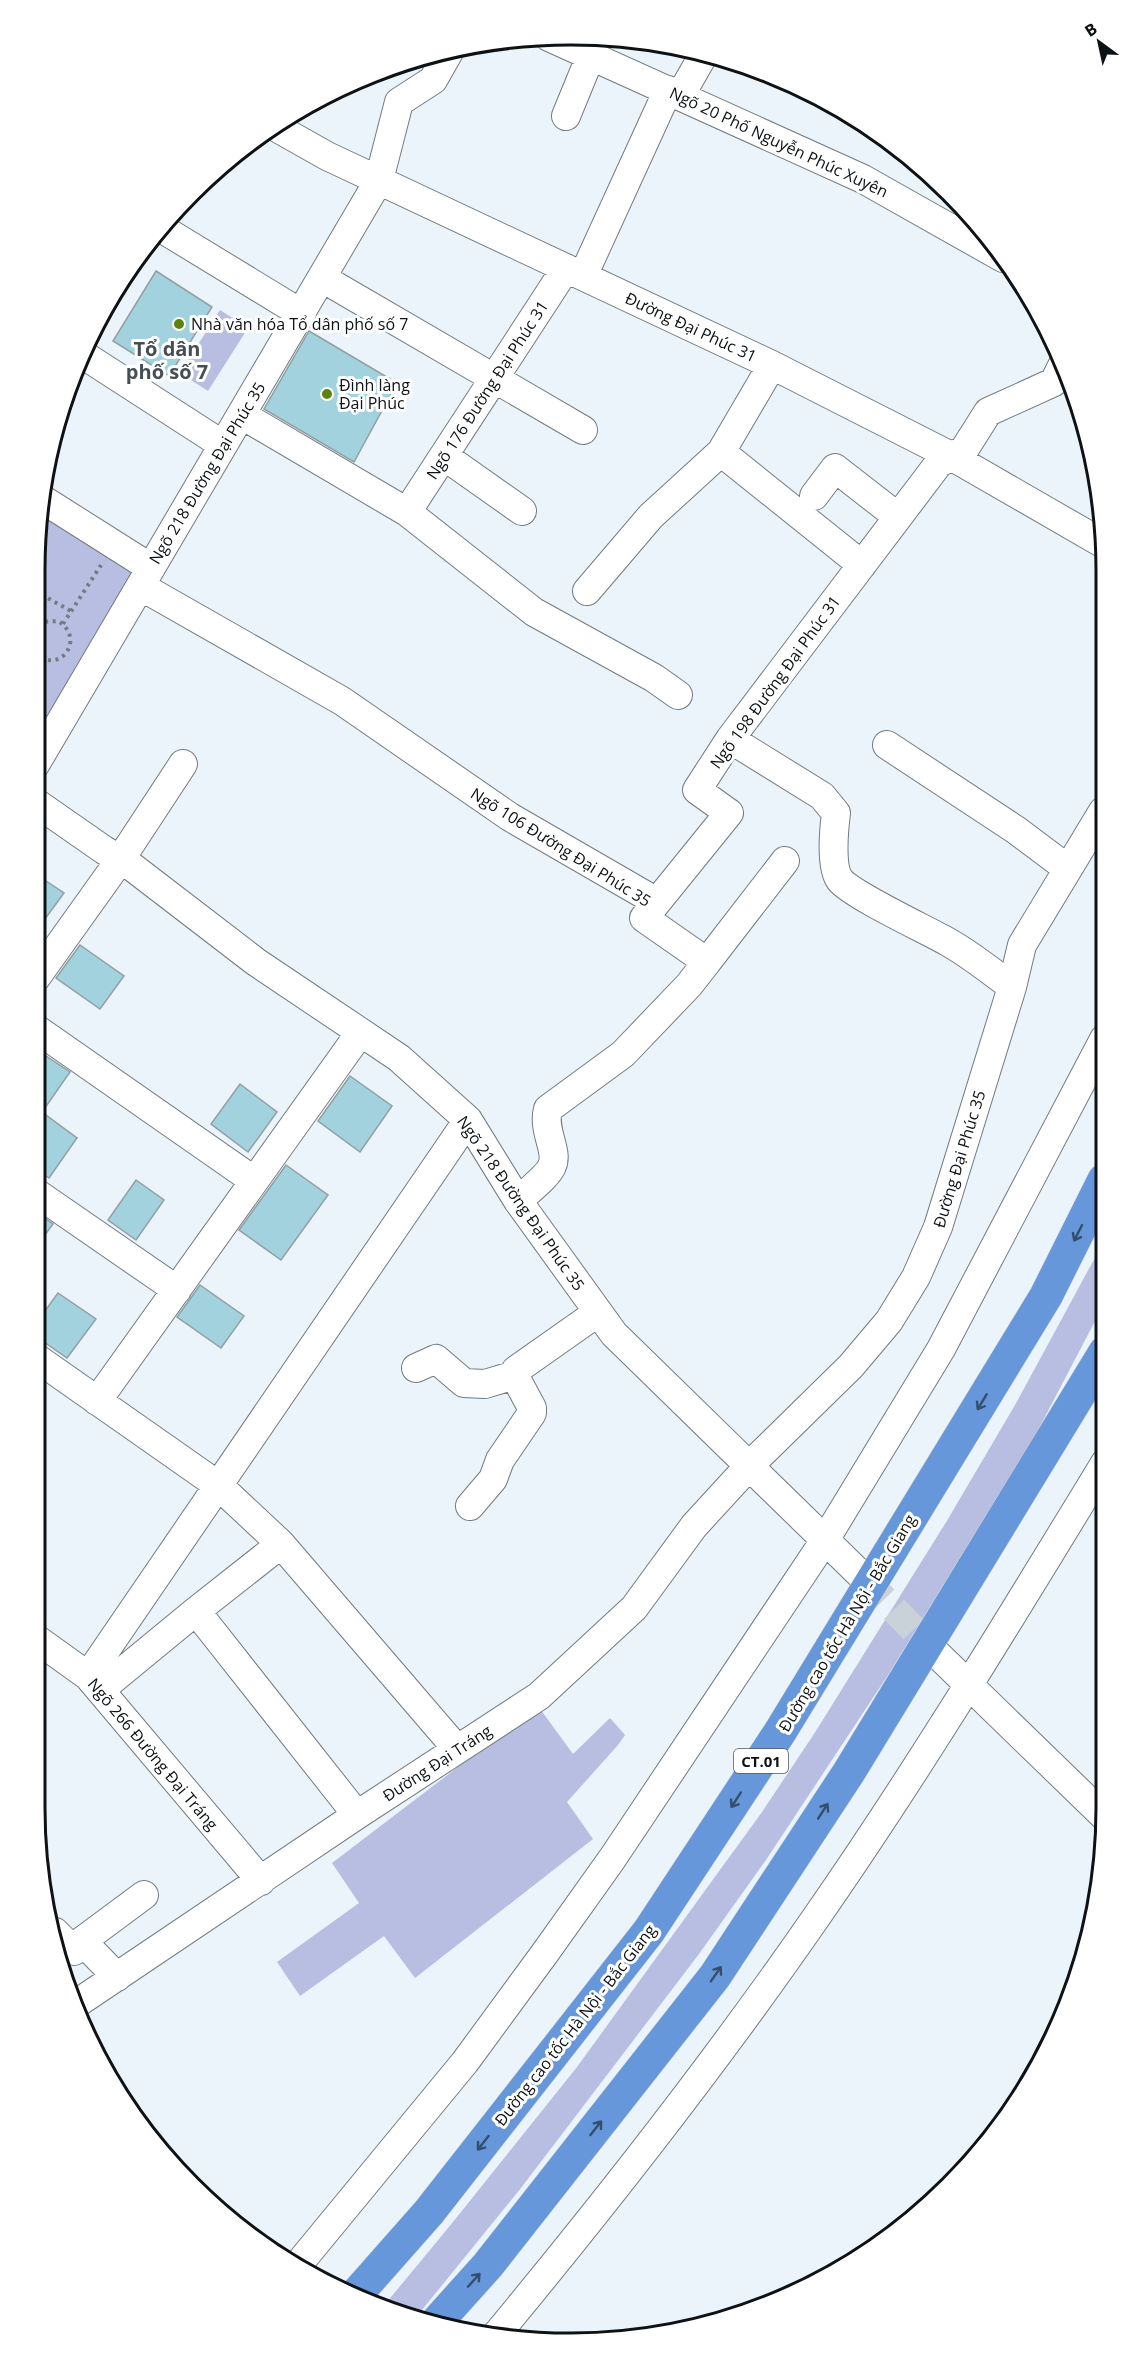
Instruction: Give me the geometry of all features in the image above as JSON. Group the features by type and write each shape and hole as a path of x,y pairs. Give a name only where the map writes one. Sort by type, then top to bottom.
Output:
{"highway":[{"name":"Đường cao tốc Hà Nội - Bắc Giang","path":"360,2289 429,2212 649,1931 780,1732 1040,1306 1096,1196"},
{"path":"441,2317 488,2265 715,1976 849,1772 1096,1367"}],"street":[{"name":"Ngõ 20 Phố Nguyễn Phúc Xuyên","path":"568,45 862,179 984,247"},
{"path":"566,116 591,55"},
{"name":"Ngõ 218 Đường Đại Phúc 35","path":"45,747 379,180 399,102 433,80 444,61"},
{"name":"Ngõ 176 Đường Đại Phúc 31","path":"407,512 495,378 575,272 674,93 699,61"},
{"name":"Đường Đại Phúc 31","path":"283,131 327,156 772,365 951,456 1095,539"},
{"path":"169,232 302,314"},
{"path":"322,278 583,430"},
{"path":"90,359 223,445"},
{"path":"587,591 651,516 721,452 772,365"},
{"name":"Ngõ 198 Đường Đại Phúc 31","path":"657,902 729,813 697,790 730,739 939,463 964,450 988,412 1060,381"},
{"path":"242,415 407,512 534,612 654,678 678,695"},
{"path":"721,452 862,565"},
{"path":"444,456 522,511"},
{"path":"814,496 836,468 898,517"},
{"name":"Ngõ 106 Đường Đại Phúc 35","path":"49,504 146,577 342,701 510,817 657,902 644,918 707,962"},
{"path":"730,739 822,796 836,813 833,832 836,870 841,881 950,943 979,961 1012,987"},
{"path":"887,746 1016,830 1068,869"},
{"path":"45,964 120,860 183,764"},
{"name":"Ngõ 218 Đường Đại Phúc 35","path":"45,809 131,866 256,962 399,1058 468,1120 518,1201 614,1334 865,1579"},
{"name":"Đường Đại Phúc 35","path":"749,1466 851,1366 890,1321 916,1277 938,1227 1012,987 1022,945 1096,823"},
{"path":"518,1201 552,1166 554,1156 545,1118 548,1109 623,1054 689,985 785,861"},
{"path":"97,1401 360,1033"},
{"path":"45,1036 254,1180"},
{"path":"302,2259 465,2062 545,1953 612,1859 825,1540 941,1349 1096,1054"},
{"path":"94,1683 219,1486 468,1120"},
{"path":"45,1200 177,1290"},
{"path":"470,1506 493,1479 500,1460 532,1413 532,1408 515,1376 519,1366 597,1313"},
{"path":"416,1368 436,1359 464,1383 485,1384 515,1376"},
{"path":"45,1365 219,1486 281,1544 457,1749"},
{"name":"Đường Đại Tráng","path":"82,2000 539,1696 634,1608 694,1526 749,1466"},
{"path":"501,2329 591,2220 740,2024 816,1918 970,1685 1096,1478"},
{"path":"94,1683 196,1611 281,1544"},
{"path":"196,1611 357,1815"},
{"name":"Ngõ 266 Đường Đại Tráng","path":"45,1646 94,1683 261,1881"},
{"path":"938,1655 1096,1808"},
{"path":"62,1939 74,1951 82,1941 144,1895"},
{"path":"82,1941 117,1977"}],"path":[{"path":"63,624 107,556"},
{"path":"45,597 71,611"},
{"path":"45,622 58,621 70,634 68,649 58,659 45,660"}],"shaded area":[{"path":"220,310 248,328 208,391 180,373"},
{"path":"48,516 130,570 131,574 45,722 45,570"},
{"path":"1096,1256 1096,1319 1036,1434 888,1675 766,1860 699,1954 521,2188 421,2311 389,2300 577,2067 762,1812 814,1734 948,1519 1015,1405"},
{"path":"538,1706 573,1754 610,1718 625,1735 567,1802 593,1839 415,1978 384,1936 300,1996 277,1962 359,1903 332,1863"}],"building":[{"path":"156,271 212,307 169,376 113,341"},
{"name":"Đình làng Đại Phúc","path":"309,331 397,383 354,462 264,409"},
{"path":"45,880 64,893 45,919"},
{"path":"80,945 124,976 100,1009 56,978"},
{"path":"45,1055 70,1072 45,1108"},
{"path":"350,1076 392,1106 360,1152 318,1121"},
{"path":"240,1084 277,1112 248,1152 211,1124"},
{"path":"45,1114 77,1138 49,1178 45,1175"},
{"path":"286,1165 328,1195 281,1260 239,1230"},
{"path":"136,1180 164,1200 136,1240 108,1220"},
{"path":"45,1218 53,1224 45,1235"},
{"path":"200,1285 244,1316 221,1348 177,1317"},
{"path":"58,1293 96,1319 67,1358 45,1343 45,1311"}],"tunnel":[{"path":"865,1579 938,1655"}],"place":[{"name":"Nhà văn hóa Tổ dân phố số 7","path":"179,324"},
{"name":"Đình làng Đại Phúc","path":"327,394"}],"district":[{"name":"Tổ dân phố số 7","path":"167,360"}]}
